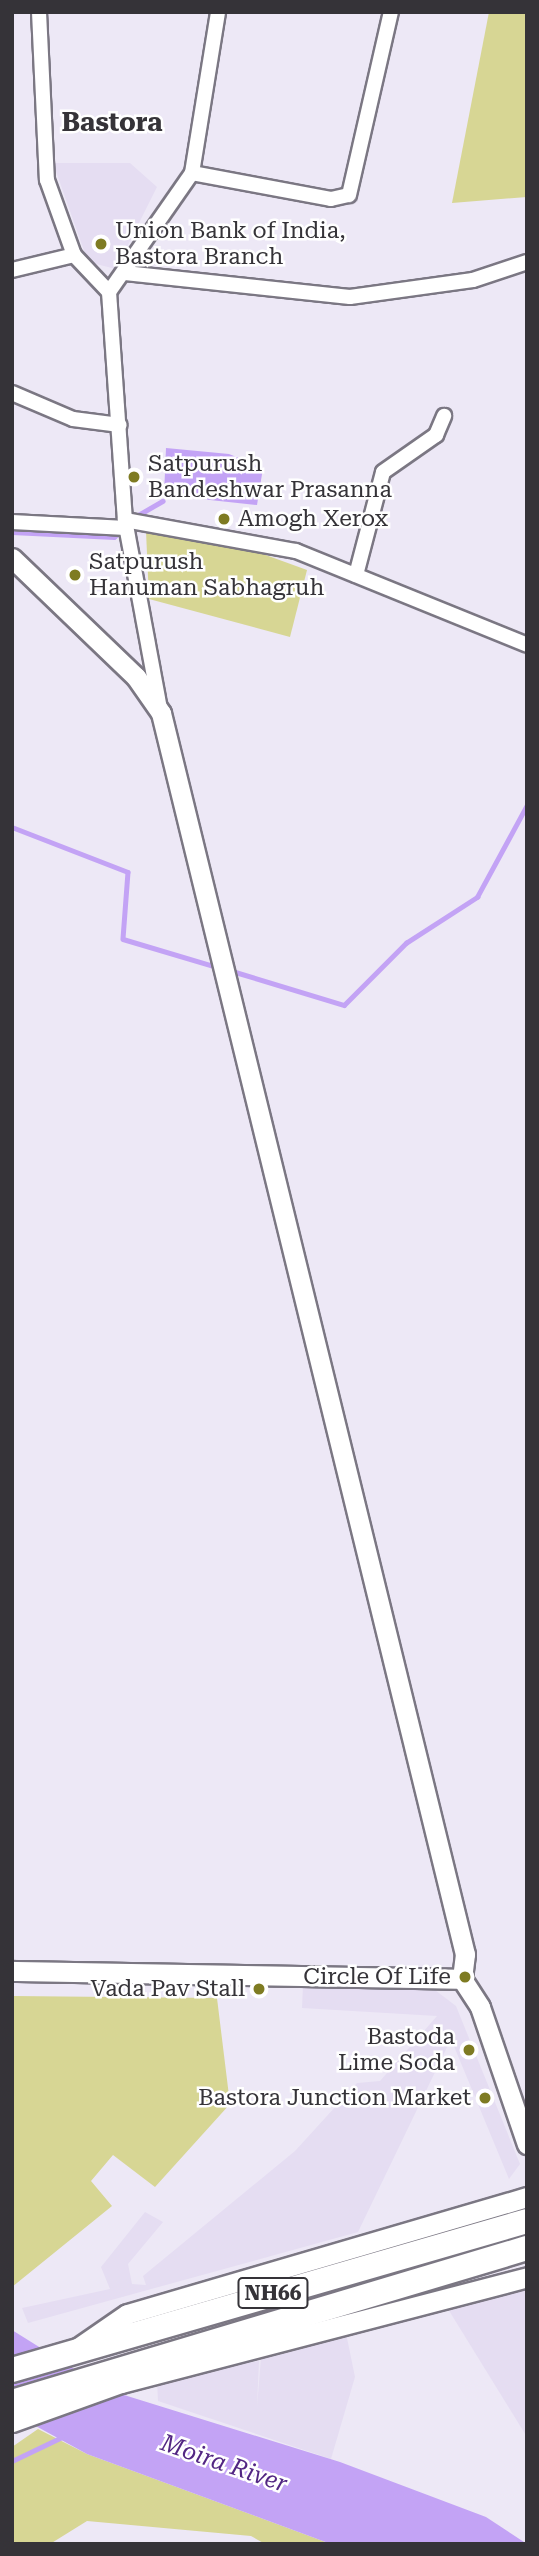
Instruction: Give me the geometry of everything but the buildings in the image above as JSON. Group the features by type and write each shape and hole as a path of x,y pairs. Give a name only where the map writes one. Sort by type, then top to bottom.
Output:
{"highway":[{"name":"NH66","path":"12,2370 65,2352 527,2221"},
{"name":"NH66","path":"12,2402 86,2375 527,2248"}],"street":[{"path":"39,12 47,180 74,255 109,292 128,522 161,712 465,1954 462,1979 480,2007 527,2144"},
{"path":"109,292 125,274 158,215 192,173 218,12"},
{"path":"192,173 331,199 349,195 391,12"},
{"path":"12,270 74,255"},
{"path":"125,274 350,297 473,281 527,262"},
{"path":"12,393 73,419 120,425"},
{"path":"355,575 383,472 436,435 444,416"},
{"path":"12,522 128,522 242,537 355,575 527,645"},
{"path":"12,558 136,677 161,712"},
{"path":"12,1971 462,1979"},
{"path":"65,2352 127,2314 527,2197"},
{"path":"12,2422 121,2383 527,2277"}],"shaded area":[{"path":"489,12 527,12 527,197 452,203"},
{"path":"53,163 130,163 157,187 116,269 88,262"},
{"path":"146,531 244,547 307,570 290,637 149,599"},
{"path":"303,1985 431,1987 456,2006 520,2164 509,2179 451,2039 358,2232 28,2323 22,2308 110,2289 101,2267 145,2212 163,2222 128,2264 132,2284 146,2285 143,2276 295,2151 357,2083 380,2081 437,2016 302,2008"},
{"path":"12,1996 217,1998 230,2104 155,2187 113,2155 91,2181 112,2206 12,2287"},
{"path":"527,2288 527,2437 448,2309"},
{"path":"346,2333 355,2377 331,2459 158,2401 157,2380 259,2361 257,2407 261,2357"},
{"path":"38,2429 87,2454 331,2544 265,2544 251,2536 87,2521 50,2544 12,2544 12,2447"}],"water":[{"path":"166,448 229,454 263,468 257,505 164,495"},
{"name":"Moira River","path":"12,2330 108,2390 340,2462 486,2517 527,2544 331,2544 87,2454 12,2413"}],"waterway":[{"path":"133,518 162,501"},
{"path":"12,532 114,537 120,532"},
{"path":"232,971 344,1005 406,943 477,897 527,805"},
{"path":"12,827 128,872 123,939 217,967"},
{"path":"12,2461 62,2437"}],"place":[{"name":"Union Bank of India, Bastora Branch","path":"101,244"},
{"name":"Satpurush Bandeshwar Prasanna","path":"134,477"},
{"name":"Amogh Xerox","path":"224,519"},
{"name":"Satpurush Hanuman Sabhagruh","path":"75,575"},
{"name":"Circle Of Life","path":"465,1977"},
{"name":"Vada Pav Stall","path":"259,1989"},
{"name":"Bastoda Lime Soda","path":"469,2050"},
{"name":"Bastora Junction Market","path":"485,2098"}],"district":[{"name":"Bastora","path":"112,123"}]}
